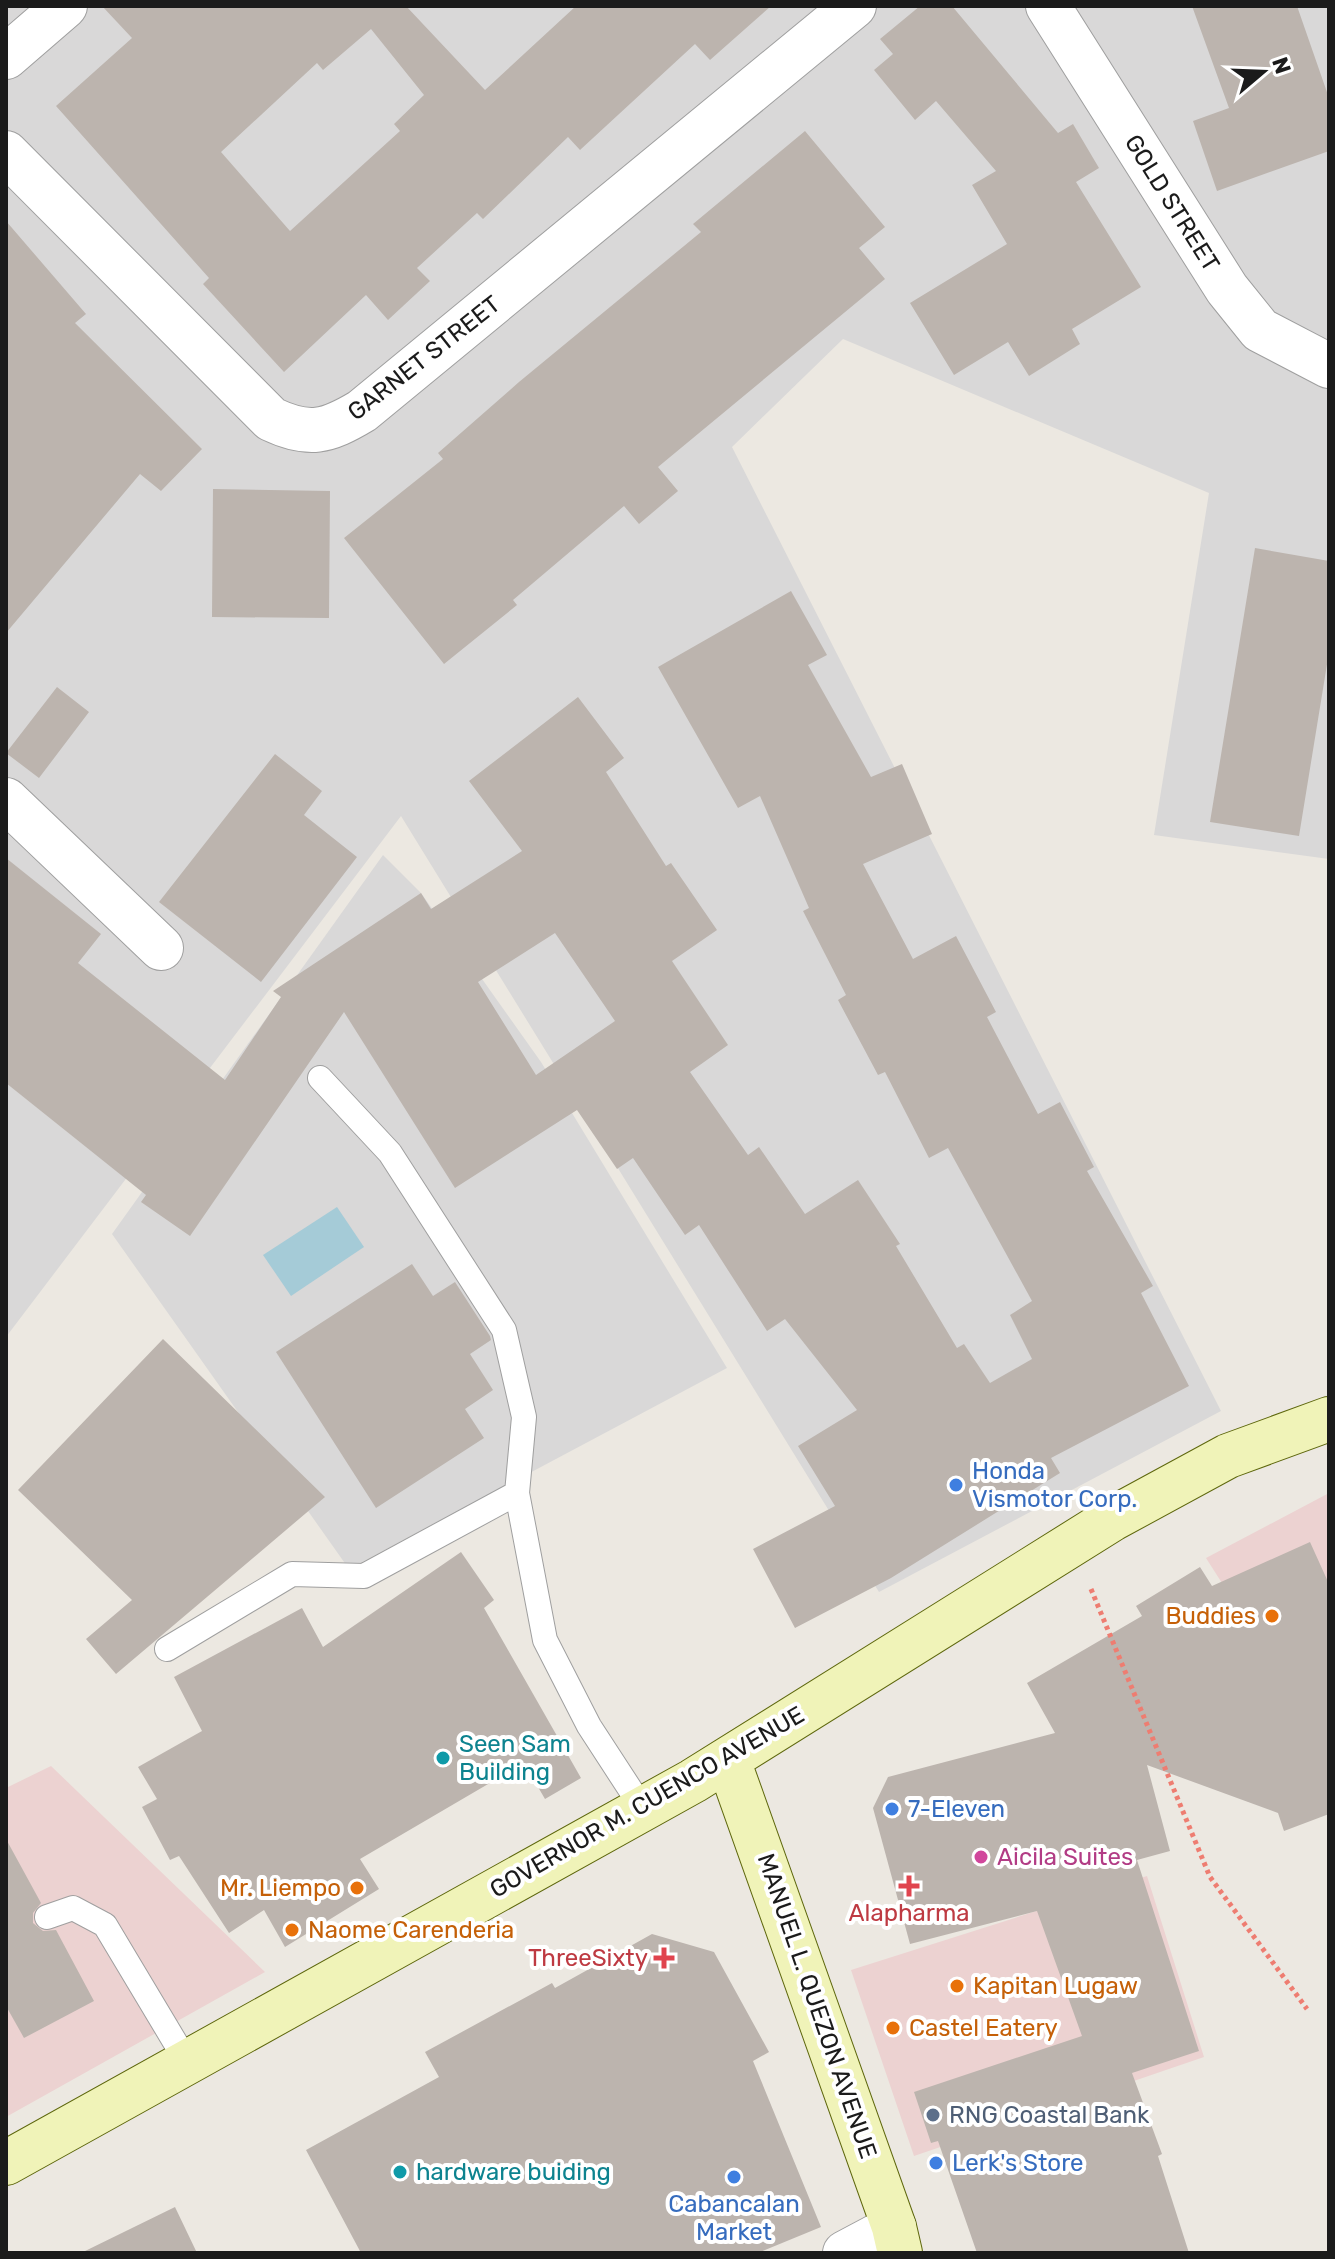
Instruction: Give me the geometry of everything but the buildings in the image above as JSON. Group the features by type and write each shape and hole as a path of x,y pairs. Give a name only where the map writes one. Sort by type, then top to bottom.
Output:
{"main road":[{"name":"GOVERNOR M. CUENCO AVENUE","path":"8,2158 643,1809 728,1760 1073,1543 1228,1456 1329,1419"},
{"name":"MANUEL L. QUEZON AVENUE","path":"728,1760 897,2240"}],"street":[{"path":"6,57 65,6"},
{"name":"GARNET STREET","path":"6,153 271,419 298,432 334,428 362,411 854,6"},
{"name":"GOLD STREET","path":"1048,6 1227,289 1260,330 1329,366"},
{"path":"6,800 161,948"},
{"path":"845,2253 897,2240"}],"lane":[{"path":"320,1078 390,1153 504,1330 524,1417 517,1493 545,1640 589,1726 643,1809"},
{"path":"167,1649 292,1574 364,1576 517,1493"},
{"path":"47,1917 73,1908 105,1925 187,2062"}],"path":[{"path":"1073,1543 1210,1877 1307,2009"}],"shaded area":[{"path":"6,6 1329,6 1329,859 1154,835 1209,493 843,339 732,447 1221,1411 879,1592 401,816 6,1337"},
{"path":"383,855 421,893 541,1062 727,1368 349,1569 112,1234"},
{"path":"1329,1493 1329,1751 1206,1558"},
{"path":"51,1766 265,1972 6,2117 6,1788"},
{"path":"1147,1876 1204,2057 914,2156 851,1970"}],"water":[{"path":"337,1207 364,1247 291,1296 263,1255"}],"place":[{"name":"Honda Vismotor Corp.","path":"956,1485"},
{"name":"Buddies","path":"1272,1616"},
{"name":"Seen Sam Building","path":"443,1758"},
{"name":"7-Eleven","path":"892,1809"},
{"name":"Aicila Suites","path":"981,1857"},
{"name":"Alapharma","path":"909,1886"},
{"name":"Mr. Liempo","path":"357,1888"},
{"name":"Naome Carenderia","path":"292,1930"},
{"name":"ThreeSixty","path":"664,1958"},
{"name":"Kapitan Lugaw","path":"957,1986"},
{"name":"Castel Eatery","path":"893,2028"},
{"name":"RNG Coastal Bank","path":"933,2115"},
{"name":"Lerk's Store","path":"936,2163"},
{"name":"hardware buiding","path":"400,2172"},
{"name":"Cabancalan Market","path":"734,2177"}]}
